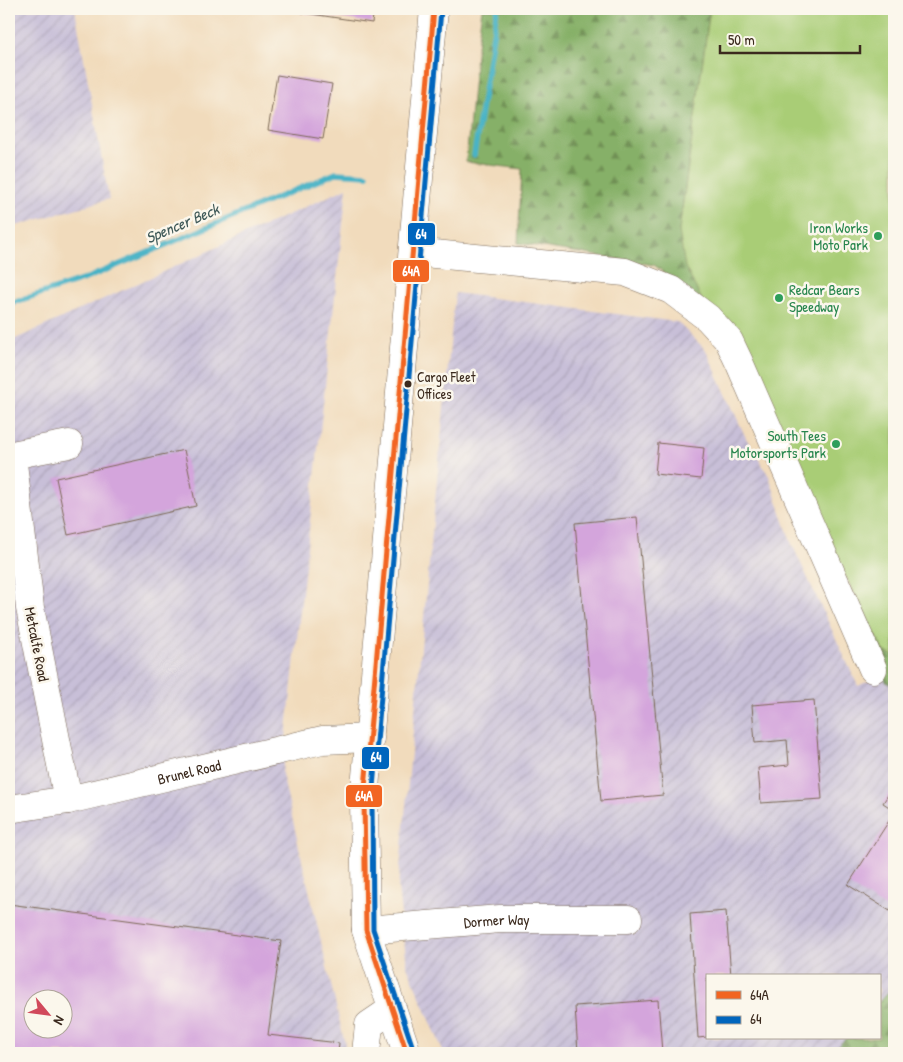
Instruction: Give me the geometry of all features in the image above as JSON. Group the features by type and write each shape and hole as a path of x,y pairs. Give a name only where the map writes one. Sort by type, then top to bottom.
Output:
{"street":[{"path":"406,1053 366,930 364,800 434,9"},
{"path":"413,252 625,272 671,290 708,318 729,341 739,362 873,670"},
{"name":"Metcalfe Road","path":"68,800 30,608 12,455 69,444"},
{"name":"Brunel Road","path":"9,809 68,800 322,740 370,738"},
{"name":"Dormer Way","path":"366,930 500,919 628,919"},
{"path":"366,1053 369,1025 392,1010"}],"shaded area":[{"path":"9,9 75,9 109,199 9,228"},
{"path":"347,188 282,774 347,1053 9,1053 9,342"},
{"path":"455,293 677,322 706,350 746,438 769,476 791,542 858,686 894,669 894,985 880,1001 880,974 706,974 706,1040 844,1040 831,1053 444,1053 407,966 398,888"}],"green space":[{"path":"482,9 710,9 679,231 703,301 654,265 518,243 522,169 466,162"},
{"name":"South Tees Motorsports Park","path":"710,9 894,9 894,656 884,651 685,267 679,231"},
{"path":"894,578 894,686 887,683 880,673 859,612 867,592"},
{"path":"894,985 894,1053 831,1053 844,1040 880,1040 880,1001"}],"building":[{"path":"277,9 374,9 372,23"},
{"path":"277,75 332,84 323,139 268,130"},
{"path":"658,443 704,448 701,479 655,474"},
{"path":"184,450 196,506 68,535 56,478"},
{"path":"637,517 663,795 601,801 575,523"},
{"path":"814,700 822,799 761,803 758,768 789,765 787,740 755,743 752,705"},
{"path":"894,785 894,810 883,803"},
{"path":"894,813 894,904 890,911 848,885"},
{"path":"9,904 281,941 268,1035 339,1043 338,1053 9,1053"},
{"path":"726,911 731,974 706,974 706,1037 698,1038 690,914"},
{"path":"658,1000 662,1053 578,1053 575,1006"}],"waterway":[{"name":"Spencer Beck","path":"474,155 497,9"},
{"name":"Spencer Beck","path":"9,304 85,279 336,173 367,175"}],"transit line":[{"name":"64A","path":"407,1053 366,930 364,799 434,9"},
{"name":"64","path":"414,1051 373,929 372,799 441,10"}],"place":[{"name":"Iron Works Moto Park","path":"878,236"},
{"name":"Redcar Bears Speedway","path":"779,298"},
{"name":"Cargo Fleet Offices","path":"408,384"},
{"name":"South Tees Motorsports Park","path":"836,444"}]}
